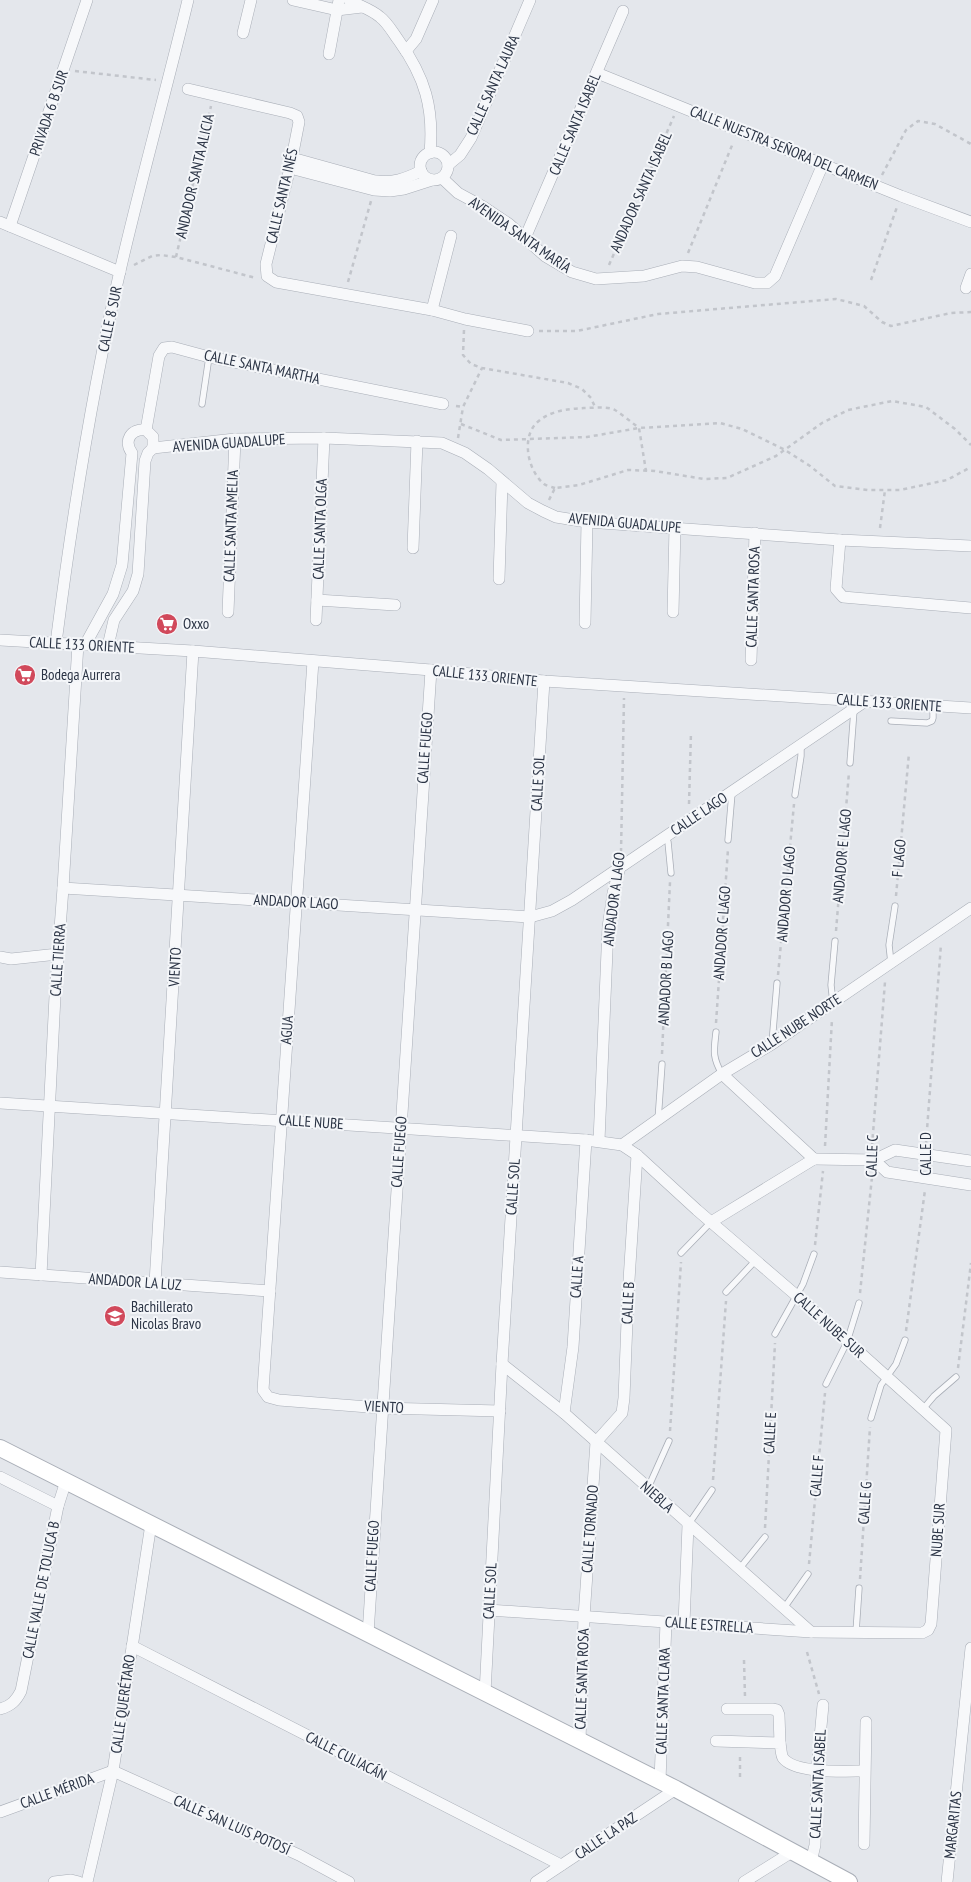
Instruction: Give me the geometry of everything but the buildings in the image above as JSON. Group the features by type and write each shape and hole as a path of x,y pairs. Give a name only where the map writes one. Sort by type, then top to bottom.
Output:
{"main road":[{"path":"0,1448 676,1789 849,1882"}],"street":[{"name":"PRIVADA 6 B SUR","path":"5,224 63,70 87,0"},
{"name":"CALLE 8 SUR","path":"56,643 74,504 90,413 120,272 188,0"},
{"path":"243,33 251,0"},
{"path":"293,0 362,7"},
{"path":"349,0 380,17 406,52 424,86 430,106 432,131 430,153"},
{"path":"406,52 416,39 433,0"},
{"name":"CALLE SANTA LAURA","path":"448,165 460,155 471,138 530,0"},
{"path":"329,54 338,5"},
{"name":"CALLE SANTA ISABEL","path":"526,238 623,10"},
{"name":"CALLE NUESTRA SEÑORA DEL CARMEN","path":"597,73 901,196 971,222"},
{"path":"188,89 214,95"},
{"name":"CALLE SANTA INÉS","path":"214,95 297,116 298,122 291,163 266,264 267,276"},
{"path":"291,163 374,190 404,190 437,179 446,174 448,165 442,155 430,153 421,162 421,171 425,177 437,179"},
{"path":"291,163 375,181 388,182 400,180 421,171"},
{"name":"AVENIDA SANTA MARÍA","path":"437,179 482,206 526,238 545,256 572,272 596,279 603,279 644,276 682,266 697,267 755,283 767,283 775,276 823,164"},
{"path":"5,224 120,272"},
{"path":"432,310 451,236"},
{"path":"966,288 971,274"},
{"path":"267,276 276,282 432,310 465,319 528,331"},
{"name":"CALLE SANTA MARTHA","path":"152,448 153,438 141,430 159,356 164,348 172,347 209,357 443,404"},
{"path":"82,645 107,607 117,584 122,565 132,453 129,449 128,440 130,436 141,430"},
{"name":"AVENIDA GUADALUPE","path":"152,448 235,439 324,438 442,443 456,449 488,469 528,503 556,517 587,522 840,540 971,546"},
{"name":"CALLE SANTA OLGA","path":"316,620 324,438"},
{"name":"CALLE SANTA AMELIA","path":"228,612 235,439"},
{"path":"413,548 417,441"},
{"path":"108,646 114,620 132,591 138,574 145,461 152,448"},
{"path":"499,579 502,482"},
{"path":"585,623 587,522"},
{"path":"673,612 675,527"},
{"name":"CALLE SANTA ROSA","path":"751,660 755,533"},
{"path":"840,540 836,589 844,597 971,608"},
{"path":"117,584 132,591"},
{"path":"317,600 394,605"},
{"name":"CALLE 133 ORIENTE","path":"0,640 193,651 544,681 971,708"},
{"name":"CALLE TIERRA","path":"41,1275 58,954 82,645"},
{"name":"VIENTO","path":"155,1283 193,651"},
{"name":"AGUA","path":"268,1397 263,1390 313,661"},
{"name":"CALLE FUEGO","path":"368,1634 381,1408 431,670"},
{"name":"CALLE SOL","path":"485,1693 502,1364 544,681"},
{"name":"CALLE LAGO","path":"530,917 552,911 572,900 864,702"},
{"name":"ANDADOR A LAGO","path":"599,1141 608,927 613,892 620,867"},
{"name":"ANDADOR LAGO","path":"63,888 530,917"},
{"name":"CALLE NUBE NORTE","path":"622,1145 722,1074 772,1044 971,908"},
{"path":"0,957 11,959 58,954"},
{"path":"722,1074 819,1159"},
{"name":"CALLE NUBE","path":"0,1103 586,1140 622,1145"},
{"name":"CALLE A","path":"564,1413 573,1347 586,1140"},
{"name":"CALLE NUBE SUR","path":"622,1145 637,1155 946,1430"},
{"path":"712,1222 819,1159 874,1160 896,1150 971,1161"},
{"name":"CALLE B","path":"596,1442 622,1413 637,1155"},
{"path":"874,1160 887,1172 971,1185"},
{"name":"ANDADOR LA LUZ","path":"0,1272 270,1291"},
{"name":"NIEBLA","path":"502,1364 564,1413 688,1525 740,1568 811,1632"},
{"name":"VIENTO","path":"268,1397 279,1400 381,1408 500,1411"},
{"name":"NUBE SUR","path":"928,1630 931,1624 946,1430"},
{"name":"CALLE TORNADO","path":"584,1616 596,1442"},
{"path":"0,1477 58,1506"},
{"name":"CALLE VALLE DE TOLUCA B","path":"0,1709 8,1707 17,1700 21,1691 58,1506 66,1481"},
{"name":"CALLE QUERÉTARO","path":"87,1882 113,1771 151,1524"},
{"path":"684,1623 688,1525"},
{"name":"CALLE ESTRELLA","path":"489,1610 811,1632 922,1633 928,1630"},
{"name":"CALLE SANTA ROSA","path":"580,1741 584,1616"},
{"name":"CALLE SANTA CLARA","path":"660,1781 666,1622"},
{"name":"CALLE CULIACÁN","path":"132,1646 561,1865"},
{"name":"MARGARITAS","path":"947,1882 971,1648"},
{"name":"CALLE SANTA ISABEL","path":"811,1862 815,1845 817,1770 823,1704"},
{"path":"727,1709 777,1710 782,1757 788,1763 817,1770 864,1771"},
{"path":"864,1844 866,1722"},
{"path":"716,1741 780,1743"},
{"name":"CALLE MÉRIDA","path":"0,1812 113,1771"},
{"name":"CALLE SAN LUIS POTOSÍ","path":"113,1771 299,1855 349,1882"},
{"name":"CALLE LA PAZ","path":"536,1882 676,1789"},
{"path":"744,1882 792,1852"},
{"path":"54,1882 71,1880 79,1882"}],"lane":[{"path":"202,404 209,357"},
{"path":"891,721 932,722 933,706"},
{"path":"850,763 854,708"},
{"path":"795,795 801,745"},
{"path":"728,840 732,791"},
{"path":"665,836 668,842 671,873"},
{"path":"887,966 895,906"},
{"path":"833,1003 831,985 835,941"},
{"path":"772,1044 777,983"},
{"path":"716,1032 713,1053 715,1062 722,1074"},
{"path":"658,1120 662,1064"},
{"path":"681,1253 712,1222"},
{"path":"775,1334 803,1284 814,1254"},
{"path":"726,1292 756,1260"},
{"path":"826,1384 847,1342 859,1303"},
{"path":"871,1418 881,1385 896,1364 905,1340"},
{"path":"923,1409 934,1396 956,1377"},
{"path":"648,1488 669,1441"},
{"path":"688,1525 712,1490"},
{"path":"740,1568 765,1537"},
{"path":"784,1608 808,1574"},
{"path":"856,1632 859,1588"}],"path":[{"path":"63,70 168,82"},
{"name":"ANDADOR SANTA ALICIA","path":"176,257 214,95"},
{"name":"ANDADOR SANTA ISABEL","path":"603,279 679,106"},
{"path":"876,186 906,130 918,121 935,124 971,144"},
{"path":"682,266 739,130"},
{"path":"345,294 374,190"},
{"path":"871,280 901,196"},
{"path":"120,272 152,256 161,255 176,257 253,278 267,276"},
{"path":"528,331 577,330 658,314 836,299 864,306 882,322 891,326 952,313 971,312"},
{"path":"465,319 463,354 470,364 482,368 568,383 582,389 591,398 596,408"},
{"path":"456,449 463,407 482,368"},
{"path":"646,471 639,428 613,409 564,409 540,420 528,439 528,448 534,470 545,485 555,488 579,485 628,470 704,479 727,478 776,456 822,423 848,410 892,401 926,407 955,429 971,445"},
{"path":"443,404 463,407"},
{"path":"460,424 501,440 587,438 639,428 720,423 742,429 785,450 810,466 835,486 868,490 900,490 947,480 971,467"},
{"path":"543,511 555,488"},
{"path":"878,542 885,490"},
{"name":"ANDADOR A LAGO","path":"620,867 624,686"},
{"path":"689,820 690,732"},
{"name":"F LAGO","path":"895,906 909,753"},
{"name":"ANDADOR E LAGO","path":"835,941 850,763"},
{"name":"ANDADOR D LAGO","path":"777,983 795,795"},
{"name":"ANDADOR C LAGO","path":"716,1032 728,840"},
{"name":"ANDADOR B LAGO","path":"662,1064 671,873"},
{"name":"CALLE D","path":"927,1154 925,1137 943,927"},
{"name":"CALLE C","path":"859,1303 874,1160 872,1142 887,966"},
{"path":"814,1254 819,1159 833,1003"},
{"name":"CALLE D","path":"905,1340 926,1178"},
{"path":"669,1441 681,1253"},
{"path":"956,1377 971,1263"},
{"path":"712,1490 726,1292"},
{"name":"CALLE E","path":"765,1537 775,1334"},
{"name":"CALLE F","path":"808,1574 826,1384"},
{"name":"CALLE G","path":"859,1588 871,1418"},
{"path":"807,1652 823,1704"},
{"path":"744,1660 746,1708"},
{"path":"740,1742 740,1777"}],"place":[{"name":"Oxxo","path":"167,624"},
{"name":"Bodega Aurrera","path":"25,675"},
{"name":"Bachillerato Nicolas Bravo","path":"115,1316"}]}
